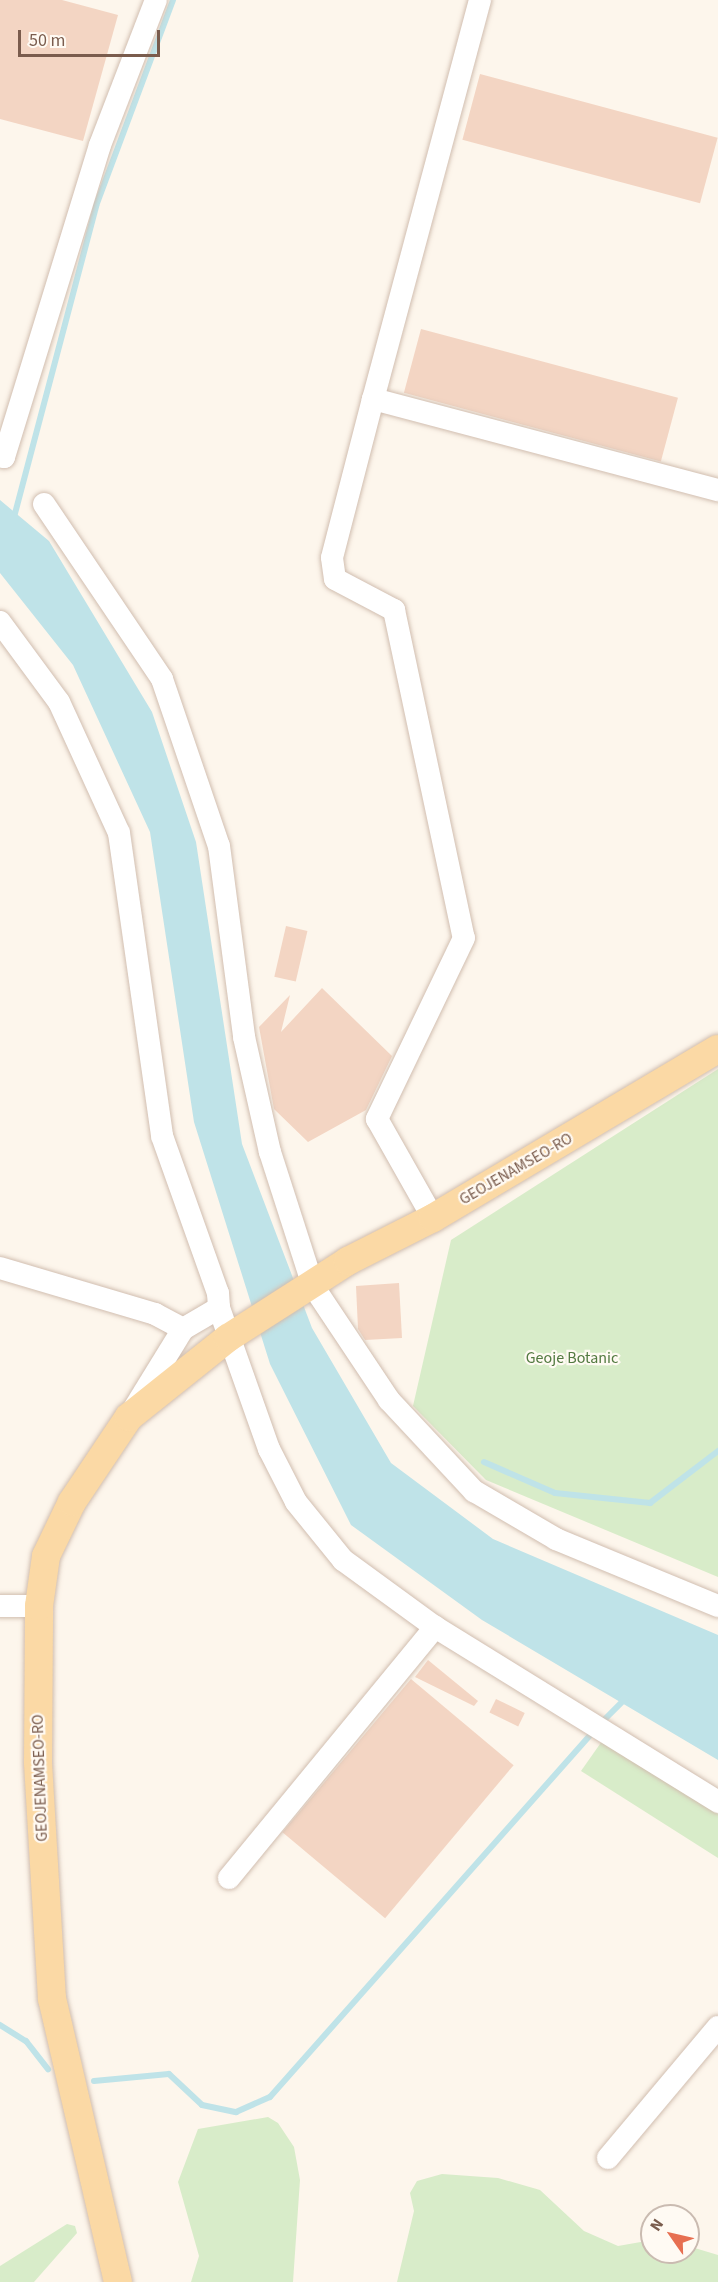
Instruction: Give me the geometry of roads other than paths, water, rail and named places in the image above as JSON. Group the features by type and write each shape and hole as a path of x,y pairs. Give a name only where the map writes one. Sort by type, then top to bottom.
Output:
{"main road":[{"name":"GEOJENAMSEO-RO","path":"118,2282 52,1999 38,1761 39,1606 46,1556 72,1502 129,1417 228,1338 313,1286 348,1261 433,1218 718,1049"}],"street":[{"path":"0,454 4,457 100,145 156,0"},
{"path":"433,1218 377,1119 464,938 394,610 335,579 332,558 480,0"},
{"path":"373,399 718,490"},
{"path":"44,504 166,690 219,846 244,1037 270,1152 313,1286 389,1400 474,1491 556,1539 718,1606"},
{"path":"0,622 59,702 120,833 162,1136 218,1293 219,1308 228,1338 269,1449 296,1502 343,1560 435,1626 718,1802"},
{"path":"0,1268 155,1314 183,1329"},
{"path":"129,1417 183,1329 219,1308"},
{"path":"0,1606 39,1606"},
{"path":"229,1878 435,1626"},
{"path":"608,2158 718,2027"}],"water":[{"path":"0,500 49,541 152,712 196,842 242,1144 312,1328 391,1463 493,1539 718,1635 718,1760 482,1620 351,1525 270,1364 194,1122 150,832 73,665 0,573"}],"waterway":[{"path":"13,521 96,206 173,0"},
{"path":"484,1462 555,1493 650,1503 718,1451"},
{"path":"600,1724 627,1697"},
{"path":"94,2081 169,2074 202,2105 236,2112 270,2097 593,1732"},
{"path":"0,2025 26,2041 48,2069"}],"park label":[{"name":"Geoje Botanic","path":"572,1358"}]}
